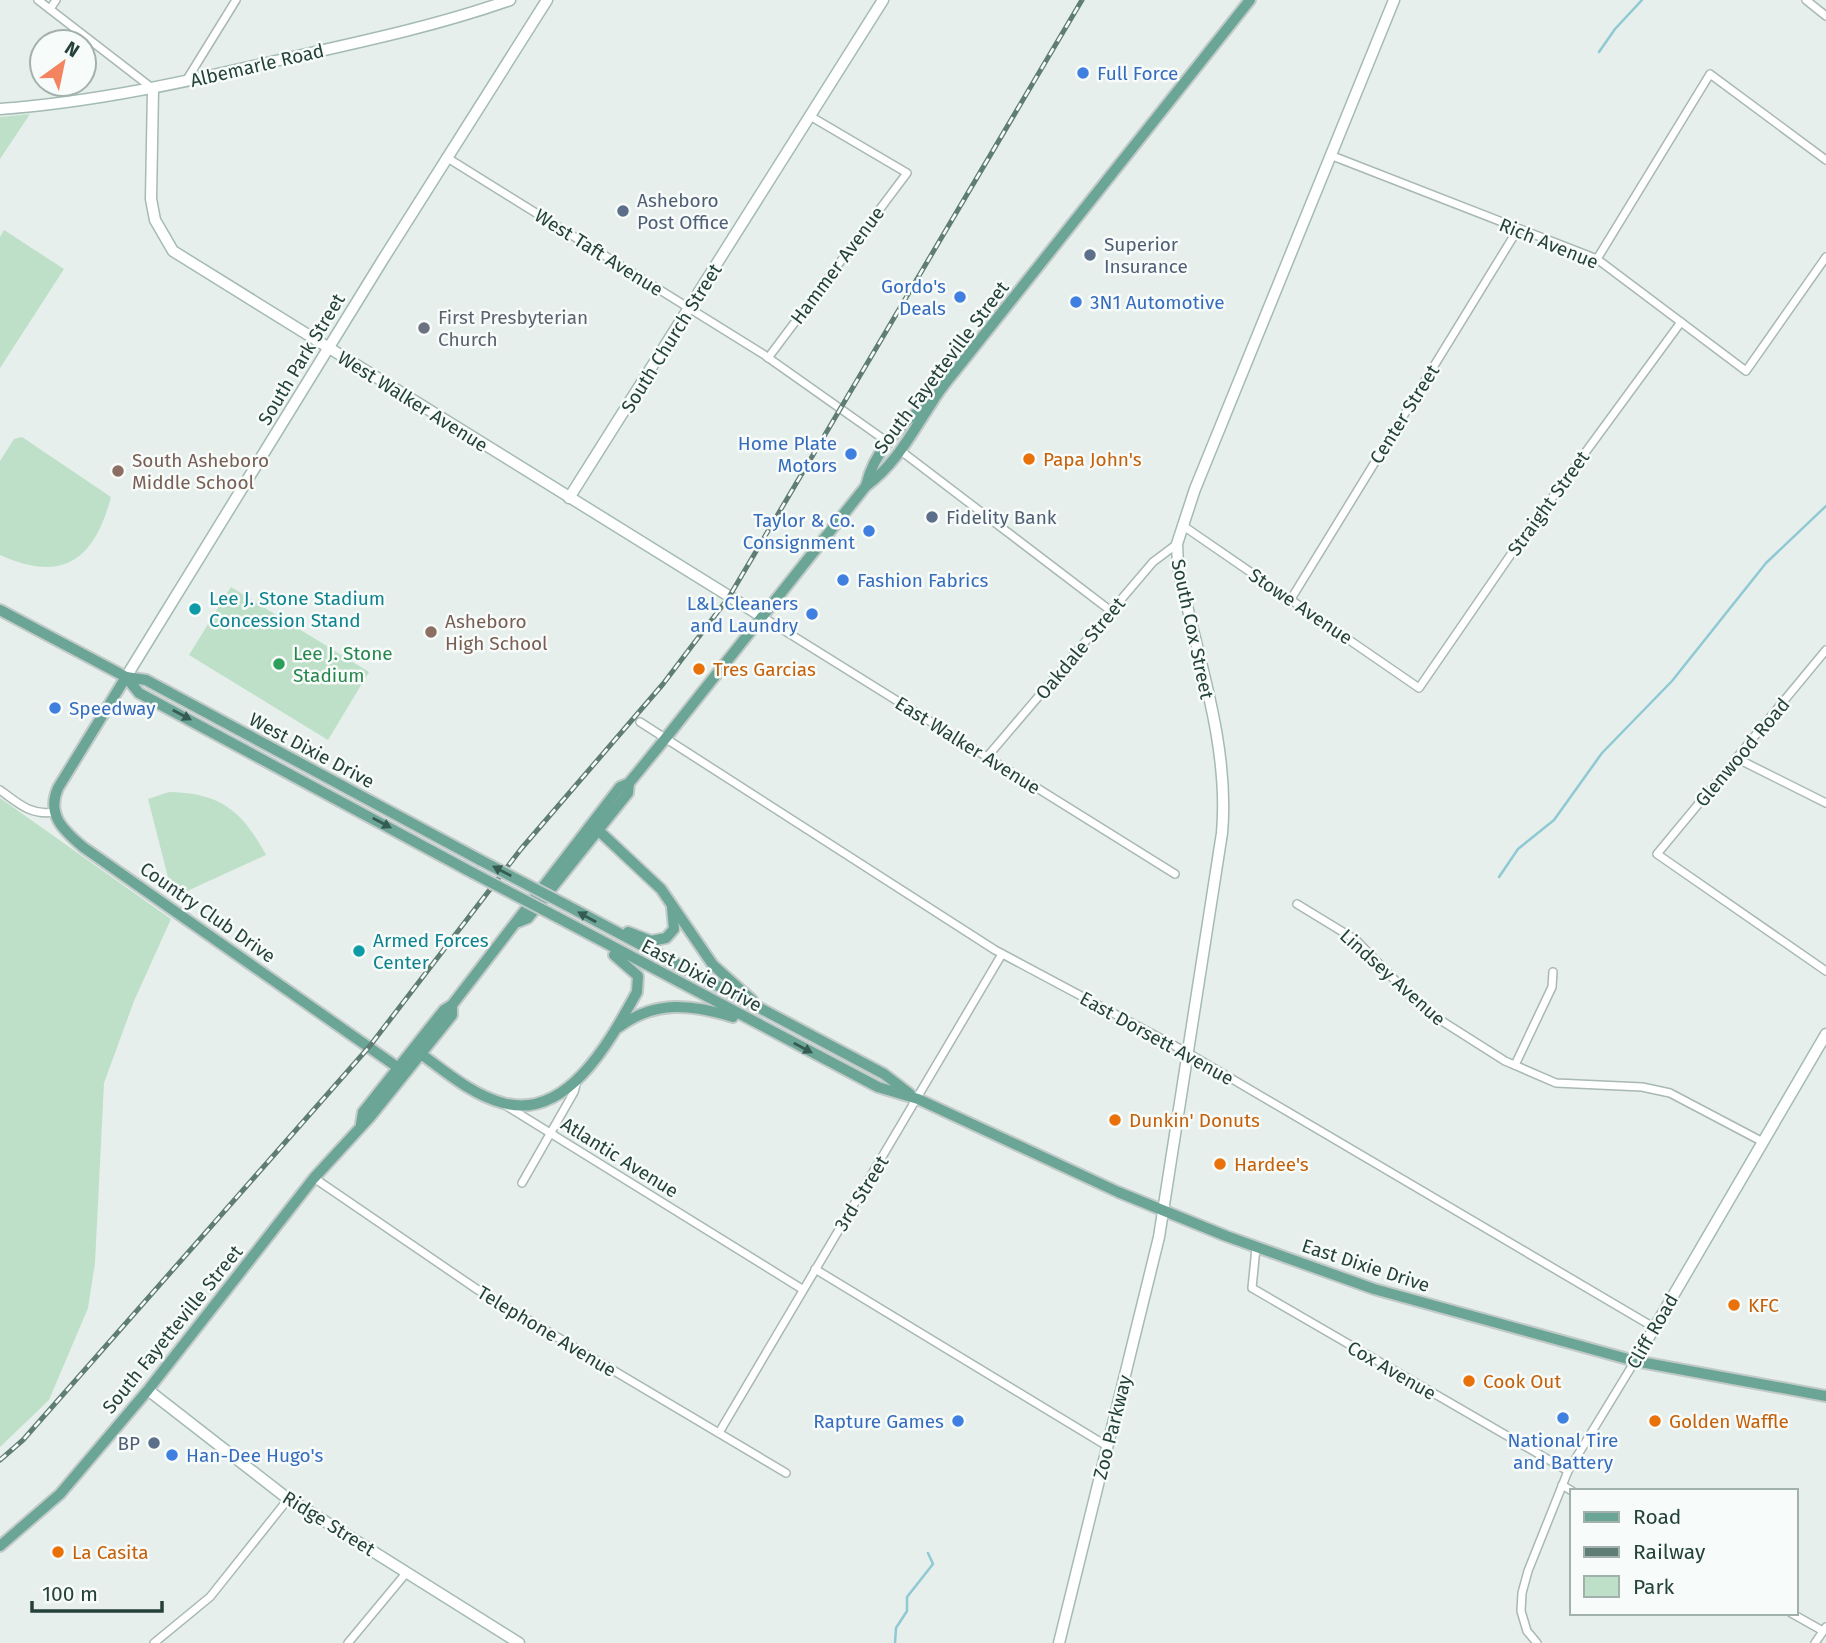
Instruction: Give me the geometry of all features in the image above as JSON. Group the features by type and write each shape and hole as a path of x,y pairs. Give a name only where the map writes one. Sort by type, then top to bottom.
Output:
{"main road":[{"name":"Albemarle Road","path":"0,109 153,89 422,27 510,0"},
{"name":"South Park Street","path":"54,813 53,802 58,788 446,157 547,0"},
{"name":"South Church Street","path":"569,498 883,0"},
{"name":"South Fayetteville Street","path":"361,1124 363,1112 518,922 521,912 620,787 629,783 761,616 871,482 901,451 931,404 1250,0"},
{"name":"South Cox Street","path":"1163,1210 1224,813 1220,756 1178,566 1177,544 1182,525 1394,0"},
{"name":"West Walker Avenue","path":"153,89 151,199 155,220 173,251 761,616"},
{"path":"871,482 870,468 889,443 911,415 931,404"},
{"path":"901,451 902,439 916,421 919,410"},
{"name":"West Dixie Drive","path":"0,610 126,677 146,680 480,860"},
{"name":"West Dixie Drive","path":"126,677 139,693 473,873"},
{"name":"South Fayetteville Street","path":"518,922 528,918 628,793 629,783"},
{"name":"Country Club Drive","path":"54,813 65,831 83,846 400,1069"},
{"path":"598,830 649,876 671,902 713,965 761,1010"},
{"name":"East Dixie Drive","path":"480,860 884,1074 918,1099"},
{"name":"East Dixie Drive","path":"473,873 878,1087 918,1099 1163,1210 1256,1248 1374,1289 1635,1362 1826,1396"},
{"path":"608,929 652,941 662,940 674,929 671,902"},
{"path":"502,1103 518,1105 541,1102 577,1081 614,1031 637,992 640,982 633,969 591,936"},
{"name":"South Fayetteville Street","path":"0,1546 60,1494 148,1390 314,1178 452,1015 452,1005"},
{"path":"614,1031 637,1015 665,1006 692,1007 762,1027"},
{"name":"Cliff Road","path":"1635,1362 1826,1034"},
{"name":"Atlantic Avenue","path":"421,1054 466,1086 502,1103"},
{"name":"Zoo Parkway","path":"1059,1643 1152,1270 1163,1210"},
{"name":"Ridge Street","path":"148,1390 289,1498 519,1643"}],"street":[{"path":"37,0 153,89"},
{"path":"50,9 56,0"},
{"path":"186,81 236,0"},
{"path":"1806,0 1826,16"},
{"path":"1597,259 1710,74 1826,160"},
{"name":"Hammer Avenue","path":"768,358 907,173 810,117"},
{"name":"Rich Avenue","path":"1330,155 1597,259 1746,370 1826,257"},
{"name":"West Taft Avenue","path":"446,157 768,358 889,443"},
{"name":"Center Street","path":"1291,599 1518,229"},
{"name":"Straight Street","path":"1419,688 1516,547 1681,322"},
{"path":"901,451 1111,611"},
{"name":"Stowe Avenue","path":"1182,525 1419,688"},
{"name":"Oakdale Street","path":"987,757 1153,562 1177,544"},
{"name":"East Walker Avenue","path":"761,616 1175,874"},
{"name":"Glenwood Road","path":"1826,650 1657,854 1826,971"},
{"name":"East Dorsett Avenue","path":"640,722 1002,954 1188,1053 1655,1328"},
{"path":"1736,758 1826,803"},
{"path":"0,790 29,811 40,815 54,813"},
{"name":"Lindsey Avenue","path":"1297,904 1356,940 1423,1009 1515,1065 1556,1083 1642,1087 1670,1093 1763,1142"},
{"name":"3rd Street","path":"720,1432 1002,954"},
{"path":"1515,1065 1552,987 1553,972"},
{"path":"522,1183 574,1092 577,1081"},
{"name":"Atlantic Avenue","path":"502,1103 802,1289"},
{"name":"Telephone Avenue","path":"314,1178 478,1290 786,1473"},
{"name":"Cox Avenue","path":"1256,1248 1252,1288 1568,1471"},
{"path":"815,1269 1107,1446"},
{"name":"Cliff Road","path":"1536,1641 1527,1631 1521,1611 1522,1593 1568,1471 1635,1362"},
{"path":"1562,1485 1570,1490"},
{"path":"155,1643 210,1597 289,1498"},
{"path":"348,1643 407,1572"},
{"path":"1795,1615 1824,1629 1815,1643"}],"green space":[{"path":"30,114 0,159 0,117"},
{"path":"4,230 64,269 0,368 0,237"},
{"path":"22,437 111,497 104,519 85,551 72,561 58,566 41,567 0,555 0,461 14,439"},
{"name":"Lee J. Stone Stadium","path":"231,587 369,672 328,740 189,655"},
{"path":"169,792 203,796 228,807 248,827 266,855 185,892 170,885 148,799"},
{"path":"0,798 171,919 134,1001 104,1083 95,1263 88,1308 49,1400 0,1447"}],"waterway":[{"path":"1599,52 1615,29 1642,0"},
{"path":"1499,877 1518,849 1554,820 1602,753 1672,681 1766,563 1826,506"},
{"path":"895,1643 896,1628 907,1611 907,1597 933,1564 928,1553"}],"railway":[{"path":"0,1460 23,1440 369,1047 521,849 663,684 729,597 1082,0"}],"place":[{"name":"Full Force","path":"1083,73"},
{"name":"Asheboro Post Office","path":"623,211"},
{"name":"Superior Insurance","path":"1090,255"},
{"name":"Gordo's Deals","path":"960,297"},
{"name":"3N1 Automotive","path":"1076,302"},
{"name":"First Presbyterian Church","path":"424,328"},
{"name":"Home Plate Motors","path":"851,454"},
{"name":"Papa John's","path":"1029,459"},
{"name":"South Asheboro Middle School","path":"118,471"},
{"name":"Fidelity Bank","path":"932,517"},
{"name":"Taylor & Co. Consignment","path":"869,531"},
{"name":"Fashion Fabrics","path":"843,580"},
{"name":"Lee J. Stone Stadium Concession Stand","path":"195,609"},
{"name":"L&L Cleaners and Laundry","path":"812,614"},
{"name":"Asheboro High School","path":"431,632"},
{"name":"Lee J. Stone Stadium","path":"279,664"},
{"name":"Tres Garcias","path":"699,669"},
{"name":"Speedway","path":"55,708"},
{"name":"Armed Forces Center","path":"359,951"},
{"name":"Dunkin' Donuts","path":"1115,1120"},
{"name":"Hardee's","path":"1220,1164"},
{"name":"KFC","path":"1734,1305"},
{"name":"Cook Out","path":"1469,1381"},
{"name":"National Tire and Battery","path":"1563,1418"},
{"name":"Rapture Games","path":"958,1421"},
{"name":"Golden Waffle","path":"1655,1421"},
{"name":"BP","path":"154,1443"},
{"name":"Han-Dee Hugo's","path":"172,1455"},
{"name":"La Casita","path":"58,1552"}]}
